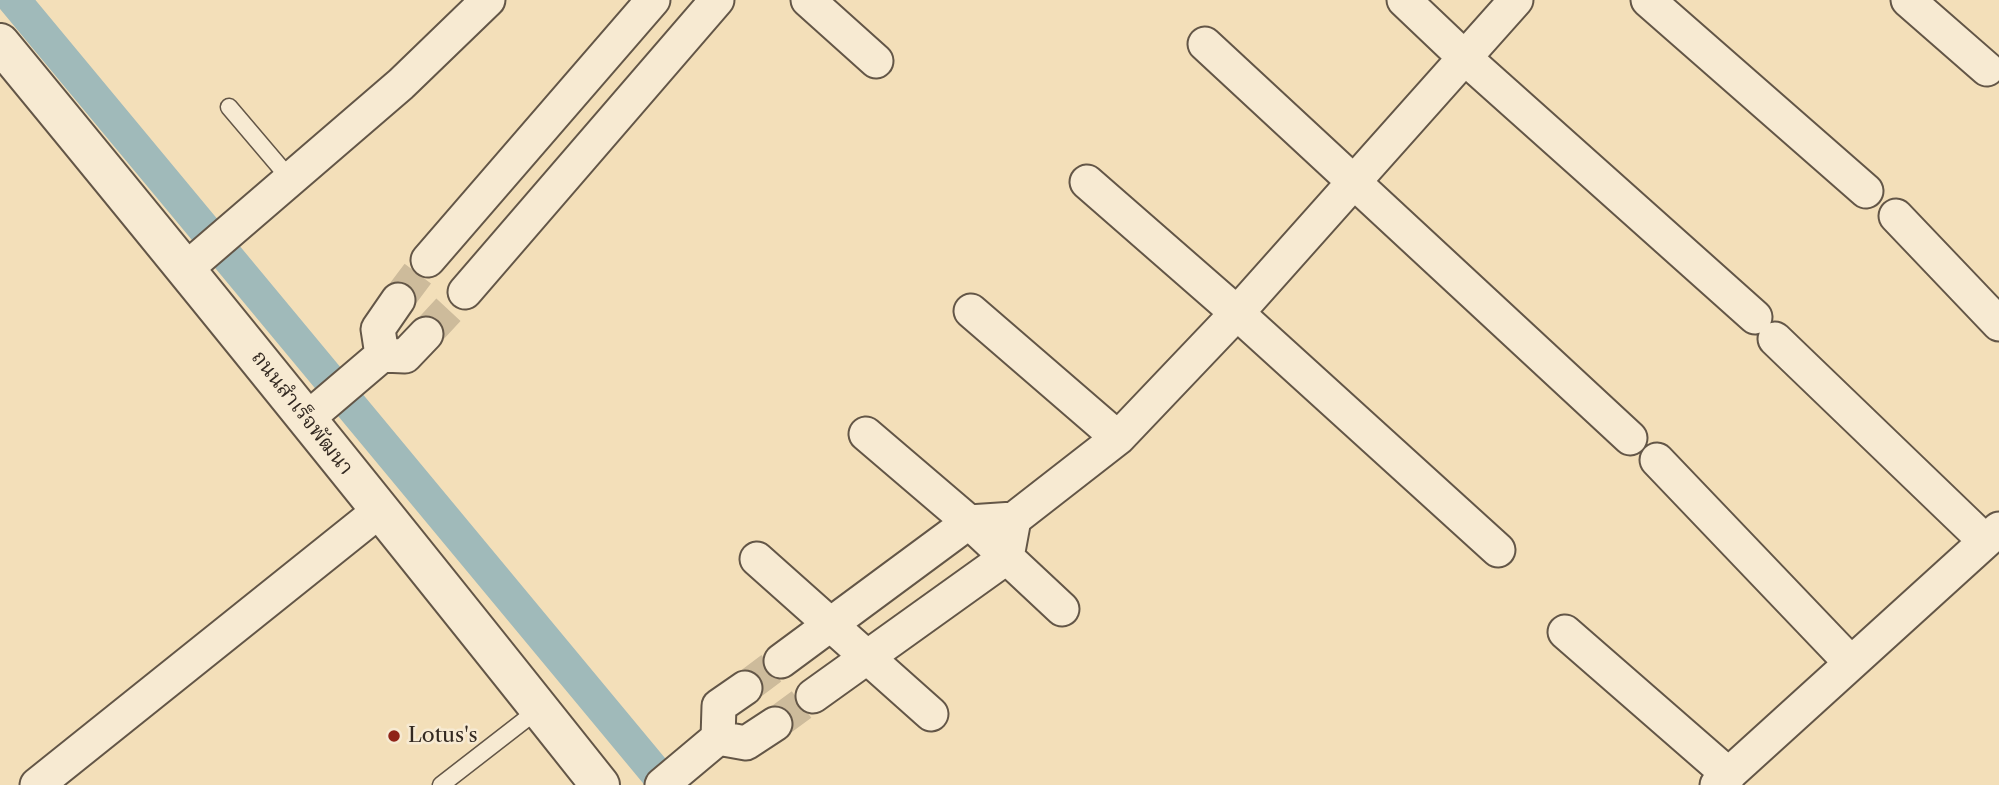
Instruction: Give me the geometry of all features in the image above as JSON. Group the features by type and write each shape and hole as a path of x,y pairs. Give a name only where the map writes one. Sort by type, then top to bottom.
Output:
{"street":[{"path":"199,259 401,84 488,0"},
{"path":"428,260 653,0"},
{"path":"466,292 716,0"},
{"path":"808,0 876,61"},
{"path":"1404,0 1992,535 1723,780 1565,632"},
{"path":"782,661 969,522 1014,519 1118,438 1237,313 1516,0"},
{"path":"1648,0 1866,191"},
{"path":"1908,0 1986,69"},
{"name":"ถนนสำเร็จพัฒนา","path":"0,43 199,259 319,408 379,511 600,785"},
{"path":"1205,44 1630,438"},
{"path":"1087,182 1237,313 1497,550"},
{"path":"1896,216 1999,324"},
{"path":"377,359 378,329 398,300"},
{"path":"971,311 1118,438"},
{"path":"319,408 377,359 405,356 426,334"},
{"path":"866,434 969,522 1062,609"},
{"path":"1657,460 1851,663"},
{"path":"37,785 379,511"},
{"path":"813,696 1007,557 1014,519"},
{"path":"757,559 931,714"},
{"path":"662,785 713,742 719,706 745,688"},
{"path":"713,742 746,743 775,723"}],"lane":[{"path":"229,107 291,180"},
{"path":"441,785 539,709"}],"waterway":[{"path":"14,0 666,785"}],"tunnel":[{"path":"398,300 428,260"},
{"path":"426,334 465,292"},
{"path":"745,688 781,661"},
{"path":"775,724 813,696"}],"place":[{"name":"Lotus's","path":"394,736"}]}
